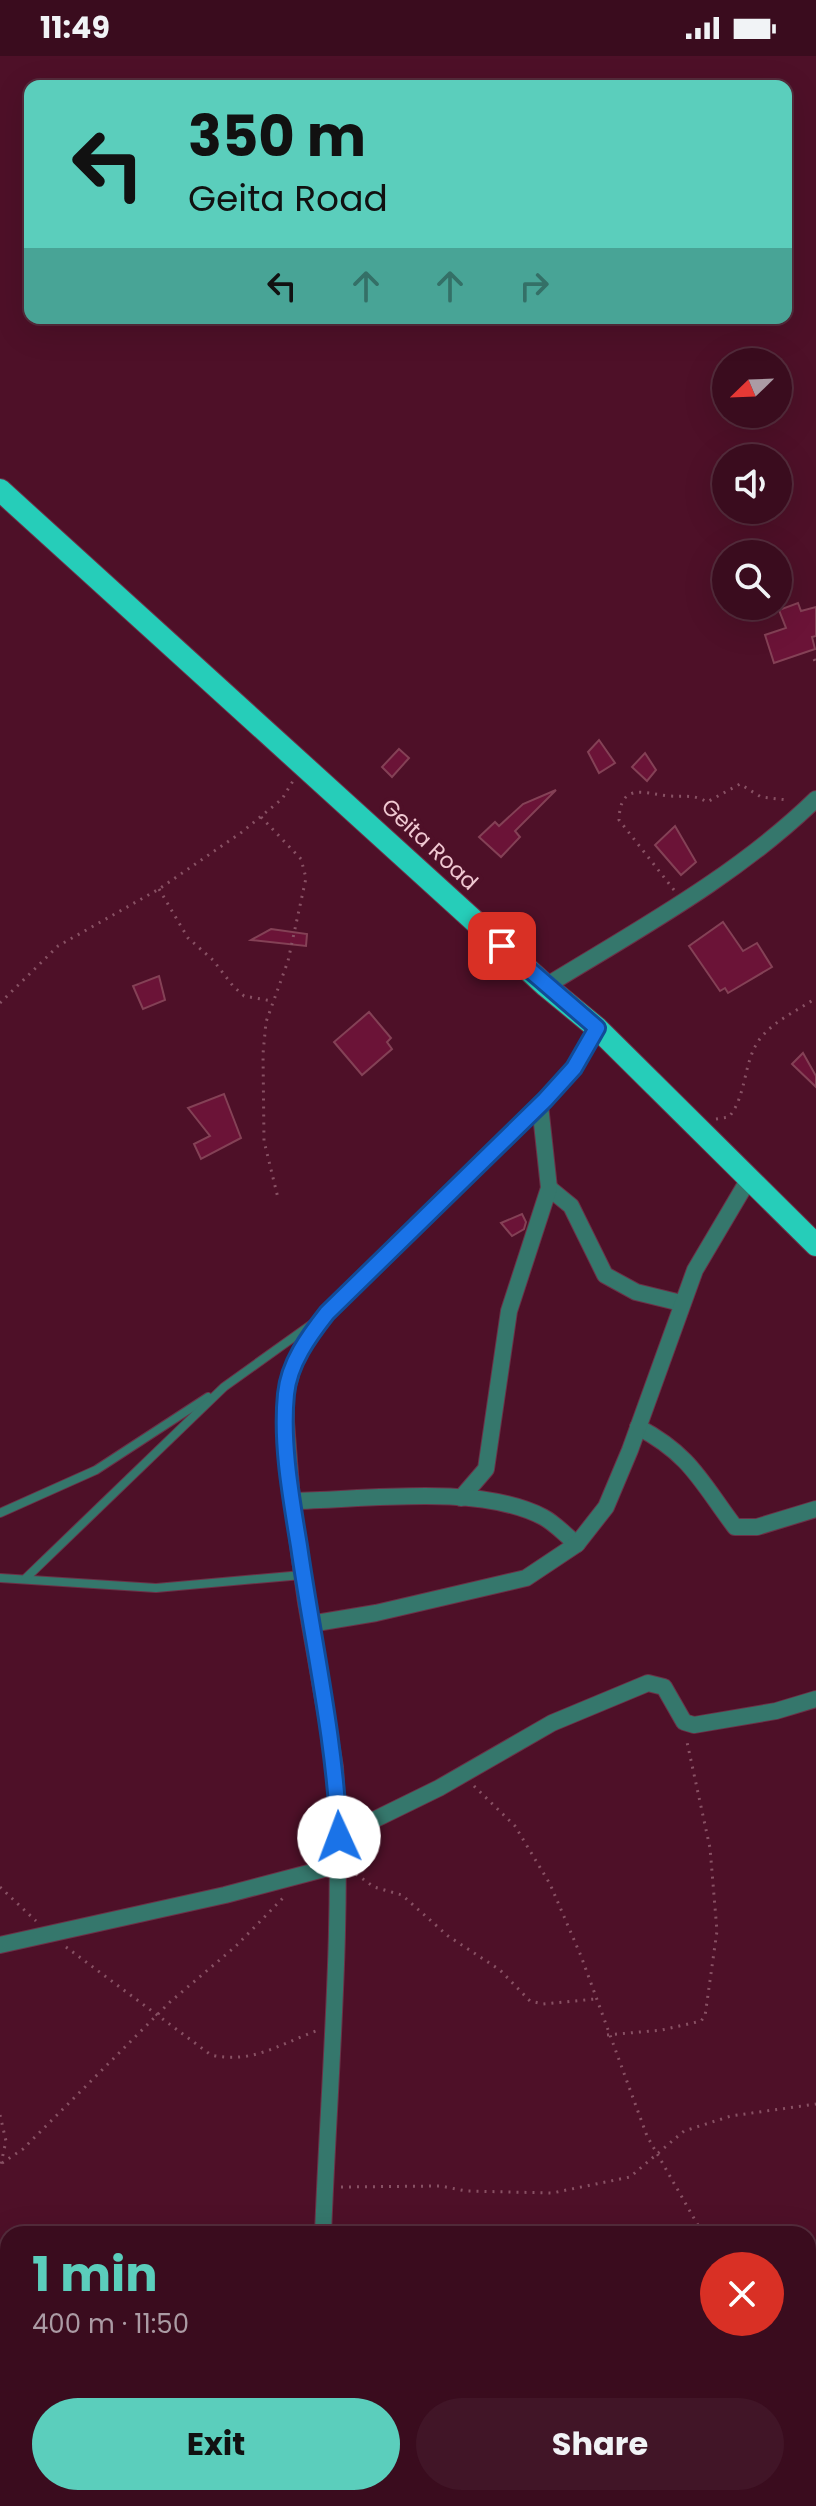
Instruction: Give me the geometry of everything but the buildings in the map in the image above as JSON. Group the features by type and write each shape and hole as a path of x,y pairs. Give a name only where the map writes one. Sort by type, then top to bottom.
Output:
{"highway":[{"name":"Geita Road","path":"0,490 546,986 597,1028 816,1245"}],"street":[{"path":"546,986 684,902 793,821 816,799"},
{"path":"793,821 816,811"},
{"path":"323,2226 334,2024 339,1837 335,1767 292,1501 286,1393 293,1367 308,1337 327,1313 540,1105 574,1068 597,1028"},
{"path":"461,1498 486,1469 509,1311 549,1188 540,1105"},
{"path":"310,1624 376,1613 526,1578 577,1544 606,1507 695,1270 750,1177"},
{"path":"549,1188 571,1206 605,1275 636,1292 681,1303"},
{"path":"638,1427 667,1442 683,1456 735,1527 757,1527 816,1509"},
{"path":"292,1501 461,1498 511,1505 545,1518 577,1544"},
{"path":"339,1837 462,1775 552,1723 648,1683 664,1687 684,1722 704,1725 816,1699"},
{"path":"0,1945 339,1865"}],"lane":[{"path":"0,1513 96,1470 224,1387 327,1313"},
{"path":"26,1578 224,1387"},
{"path":"0,1578 156,1588 303,1575"}],"path":[{"path":"0,1003 68,938 159,889 261,817 282,799 304,764"},
{"path":"684,902 619,820 619,807 631,794 639,789 671,796 687,794 707,802 740,784 774,800 786,801 796,796"},
{"path":"261,817 301,859 306,878 288,961 266,1022 262,1095 267,1162 278,1198"},
{"path":"159,889 188,938 213,960 233,986 244,996 272,1001"},
{"path":"694,1123 729,1117 740,1103 758,1042 773,1026 816,998"},
{"path":"607,2035 662,2030 701,2021 705,2016 717,1931 710,1848 684,1722"},
{"path":"462,1775 515,1826 550,1884 607,2035 656,2152 698,2226"},
{"path":"339,1865 374,1887 402,1895 448,1936 500,1970 530,2001 543,2004 595,1999"},
{"path":"2,2163 23,2149 196,1977 236,1946 302,1876"},
{"path":"0,1887 81,1962 129,1991 155,2016 211,2055 233,2060 254,2057 334,2024"},
{"path":"325,2189 441,2186 466,2191 552,2193 630,2177 684,2131 731,2116 816,2104"},
{"path":"0,2115 6,2141 0,2168"}],"route":[{"path":"339,1837 335,1767 292,1501 286,1393 293,1367 308,1337 327,1313 545,1100 574,1068 597,1028 502,946"}]}
